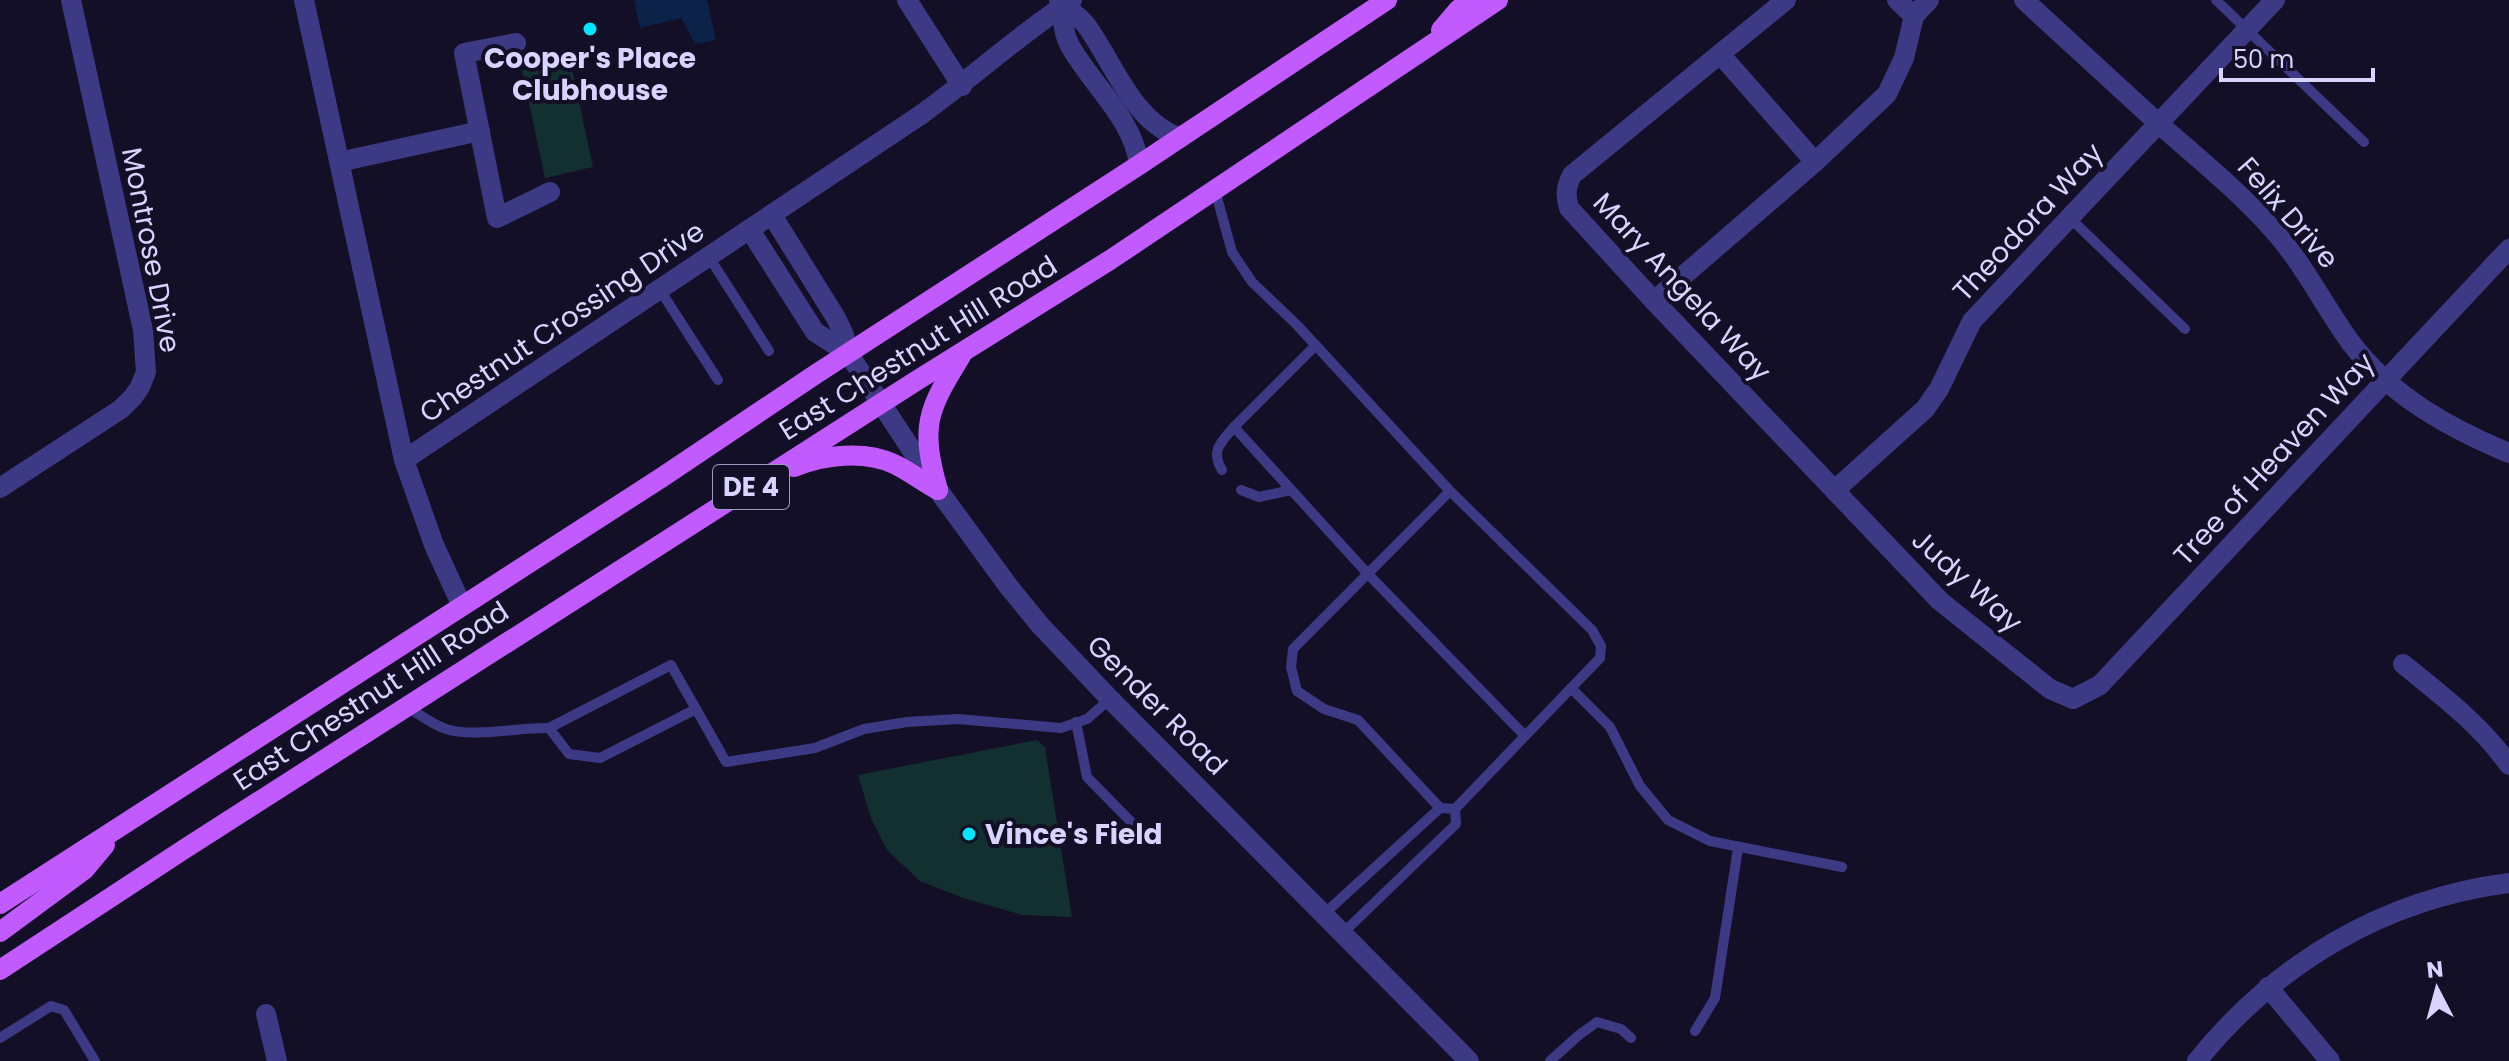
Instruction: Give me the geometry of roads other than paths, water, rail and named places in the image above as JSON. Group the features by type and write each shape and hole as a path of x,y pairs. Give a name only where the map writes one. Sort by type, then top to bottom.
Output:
{"main road":[{"name":"East Chestnut Hill Road","path":"0,904 661,478 1387,0"},
{"path":"1423,51 1470,0"},
{"name":"East Chestnut Hill Road","path":"0,970 1110,260 1498,0"},
{"path":"938,490 929,458 928,422 935,398 964,351"},
{"path":"754,485 806,462 840,456 876,458 894,464 938,490"},
{"path":"0,932 84,870 121,827"}],"street":[{"name":"Montrose Drive","path":"0,488 121,409 140,387 146,372 143,330 71,0"},
{"name":"Chestnut Crossing Drive","path":"304,0 404,460 428,530 462,606"},
{"path":"907,0 962,86"},
{"name":"Mary Angela Way","path":"1786,0 1572,175 1565,197 1569,208 1654,301 1835,490"},
{"path":"1897,0 1914,16"},
{"path":"1654,301 1815,162 1887,94 1904,58 1914,16 1929,0"},
{"name":"Felix Drive","path":"2024,0 2224,180 2276,233 2314,283 2351,343 2385,381 2411,402 2465,434 2509,453"},
{"name":"Theodora Way","path":"1835,490 1925,409 1939,389 1972,321 2275,0"},
{"name":"Chestnut Crossing Drive","path":"404,460 962,86 1001,50 1065,2"},
{"path":"1065,2 1088,27 1145,115 1169,134 1180,138"},
{"path":"1065,2 1064,25 1068,42 1120,119 1138,154 1139,165"},
{"path":"516,43 464,53 497,218 550,192"},
{"path":"1720,54 1815,162"},
{"path":"339,162 480,131"},
{"path":"772,215 836,318 848,353"},
{"name":"Chestnut Crossing Drive","path":"750,230 815,332 848,353"},
{"name":"Tree of Heaven Way","path":"2073,699 2100,685 2509,249"},
{"name":"Gender Road","path":"848,353 938,490 1009,587 1073,661 1469,1061"},
{"name":"Judy Way","path":"1835,490 1940,601 2050,689 2073,699"},
{"path":"2403,664 2475,724 2509,765"},
{"path":"2197,1061 2219,1033 2268,987 2325,946 2385,916 2451,893 2509,883"},
{"path":"2268,987 2330,1061"},
{"path":"266,1014 277,1061"}],"lane":[{"path":"2216,0 2364,142"},
{"path":"1215,190 1232,252 1252,282 1316,345 1450,491 1592,630 1601,646 1600,658 1455,809 1456,824 1343,933"},
{"path":"2070,218 2185,329"},
{"path":"709,257 769,351"},
{"path":"660,290 718,380"},
{"path":"1222,470 1215,453 1218,445 1316,345"},
{"path":"1234,427 1367,573 1525,736"},
{"path":"1241,490 1259,497 1291,490"},
{"path":"1450,491 1293,649 1291,667 1297,691 1324,709 1358,720 1440,808 1455,809"},
{"path":"407,707 446,729 474,733 525,727 549,728 671,665 726,762 815,748 864,729 907,722 958,719 1061,728 1087,719 1110,699"},
{"path":"1571,688 1610,727 1640,786 1668,820 1710,841 1842,867"},
{"path":"549,728 569,754 600,758 696,709"},
{"path":"1076,722 1087,777 1145,836"},
{"path":"1324,914 1440,808"},
{"path":"1695,1031 1715,998 1738,848"},
{"path":"0,1038 51,1006 64,1010 95,1061"},
{"path":"1550,1061 1597,1022 1621,1029 1631,1038"}],"water":[{"path":"634,0 707,0 716,40 695,44 681,18 640,28"}],"place":[{"name":"Cooper's Place Clubhouse","path":"590,29"},
{"name":"Vince's Field","path":"969,834"}]}
